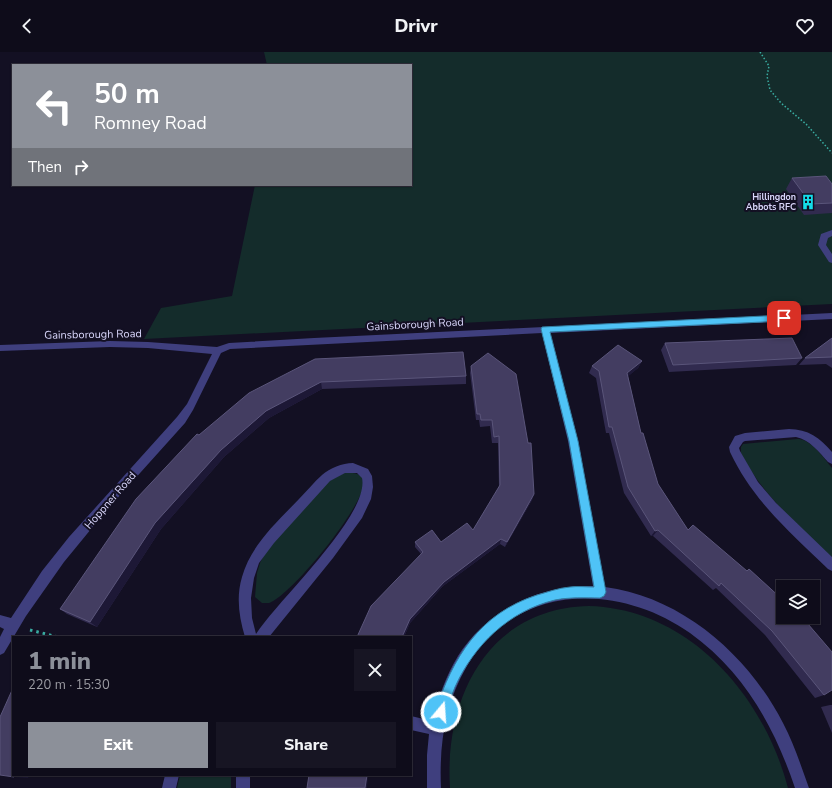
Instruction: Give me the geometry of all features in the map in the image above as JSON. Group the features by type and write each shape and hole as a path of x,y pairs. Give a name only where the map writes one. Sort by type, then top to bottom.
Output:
{"street":[{"path":"832,233 824,236 822,245 832,260"},
{"name":"Gainsborough Road","path":"0,348 110,344 148,345 218,351 229,346 545,329 832,316"},
{"path":"545,329 573,441 600,592"},
{"name":"Hoppner Road","path":"0,649 12,625 64,553 100,510 181,420 190,407 218,351"},
{"path":"832,459 813,441 796,433 745,437 739,439 734,447 735,452 754,485 768,502 832,565"},
{"path":"251,636 246,624 245,601 247,580 254,560 264,546 326,478 337,470 348,468 356,468 365,473 369,481 368,490 358,514 324,560 262,636"},
{"path":"434,788 434,760 437,729 443,703 457,670 466,655 487,630 512,612 539,599 569,592 600,592 631,598 662,610 692,627 720,650 747,678 770,711 789,748 802,788"},
{"path":"0,621 12,625"},
{"path":"412,723 437,729"},
{"path":"169,788 172,776"},
{"path":"243,776 243,788"}],"path":[{"path":"760,52 769,66 767,76 770,90 781,103 806,124 832,153"},
{"path":"12,625 54,636"}],"green space":[{"path":"264,52 832,52 832,304 144,339 161,308 232,296 255,186 412,186 412,64 267,64"},
{"path":"798,439 808,442 813,446 832,468 832,558 794,522 770,496 759,483 741,453 741,447 743,444"},
{"path":"346,472 362,476 364,481 361,493 353,509 325,548 293,585 269,603 262,603 255,597 257,573 268,547 329,481"},
{"path":"589,606 626,611 659,623 690,641 717,664 741,691 761,721 777,754 788,788 450,788 450,754 455,722 465,691 479,664 499,641 524,623 554,611"},
{"path":"180,776 231,776 231,788 177,788"}],"building":[{"path":"826,176 832,184 832,203 811,204 792,178"},
{"path":"792,338 802,358 673,365 665,343"},
{"path":"832,338 832,357 805,358"},
{"path":"618,345 642,361 627,373 641,433 643,433 658,484 688,530 693,525 747,571 749,569 776,594 776,624 808,624 832,652 832,690 824,695 772,631 721,583 719,586 658,530 655,531 628,487 612,427 609,427 599,371 592,366"},
{"path":"463,352 466,376 321,382 266,411 221,450 155,523 90,622 60,609 136,499 197,434 199,435 249,393 315,359"},
{"path":"488,353 516,374 528,443 531,443 534,494 507,542 501,539 444,582 410,619 402,636 357,636 371,606 423,552 415,542 432,530 441,542 467,523 473,530 500,485 499,436 494,437 492,420 481,420 480,414 477,414 471,366"},
{"path":"12,690 12,776 14,777 0,775 0,717"},
{"path":"309,776 367,776 365,788 307,788"}],"place":[{"name":"Hillingdon Abbots RFC","path":"808,202"}],"route":[{"path":"441,712 450,685 466,655 487,630 499,620 525,604 539,599 569,592 600,592 573,441 545,329 784,318"}]}
